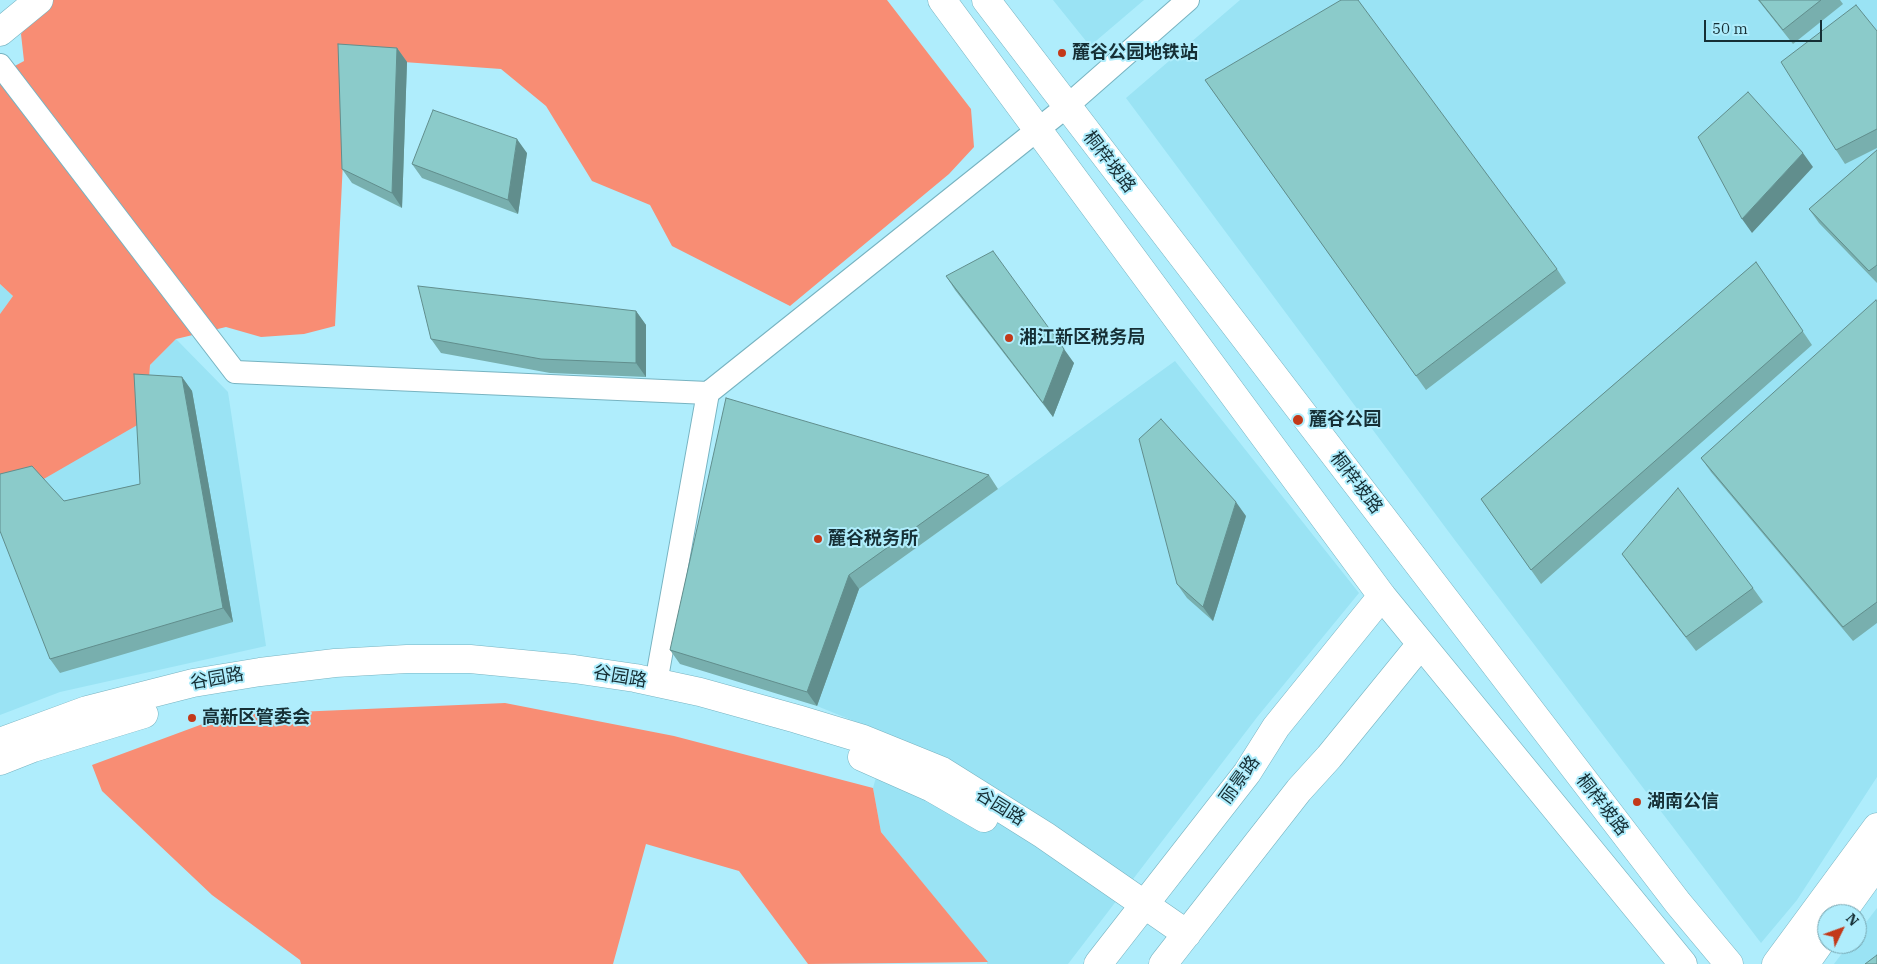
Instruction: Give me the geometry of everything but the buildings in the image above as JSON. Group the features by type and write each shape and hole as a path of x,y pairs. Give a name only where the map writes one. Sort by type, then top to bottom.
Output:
{"main road":[{"path":"0,32 39,0"},
{"path":"942,0 1382,596 1683,964"},
{"name":"桐梓坡路","path":"986,0 1066,107 1678,903 1729,964"},
{"name":"丽景路","path":"1098,964 1247,772 1276,727 1382,596"},
{"path":"1175,949 1299,790 1329,757 1421,644"},
{"name":"谷园路","path":"0,742 87,710 184,685 260,672 335,664 407,659 470,659 574,669 656,683 797,719 906,755 942,771 993,801 1139,912 1175,949"},
{"name":"谷园路","path":"0,761 49,743 144,714 193,701 265,689 334,682 473,677 570,686 633,696 693,710 799,737 858,756 932,788 1139,912"},
{"path":"1776,964 1877,828"},
{"path":"1848,904 1877,864"},
{"path":"1805,964 1817,947"}],"street":[{"path":"656,683 708,393 1036,129 1066,107 1188,0"},
{"path":"0,65 235,372 708,393"}],"shaded area":[{"path":"53,0 887,0 971,109 974,147 949,174 790,306 672,246 650,205 592,181 546,106 501,69 348,58 335,326 304,334 261,337 226,327 176,339 150,365 146,420 42,480 0,490 0,314 13,296 0,284 0,74 24,61 21,34 36,13"},
{"path":"1053,0 1144,0 1090,46"},
{"path":"1240,0 1877,0 1877,777 1797,900 1761,943 1454,539 1126,98"},
{"path":"0,284 13,296 0,314"},
{"path":"176,339 228,392 266,646 60,692 0,715 0,479 146,420 150,365"},
{"path":"1175,361 1359,593 1258,716 1068,964 987,964 881,832 873,788 888,735 817,706 859,589"},
{"path":"505,703 674,736 873,788 881,832 988,962 808,964 739,871 646,844 613,964 301,964 300,960 212,895 102,791 92,765 227,715"},
{"path":"1877,908 1877,964 1834,964 1842,954 1867,954 1867,921"}],"place":[{"name":"麓谷公园地铁站","path":"1062,53"},
{"name":"湘江新区税务局","path":"1009,338"},
{"name":"麓谷公园","path":"1298,420"},
{"name":"麓谷税务所","path":"818,539"},
{"name":"高新区管委会","path":"192,718"},
{"name":"湖南公信","path":"1637,802"}]}
